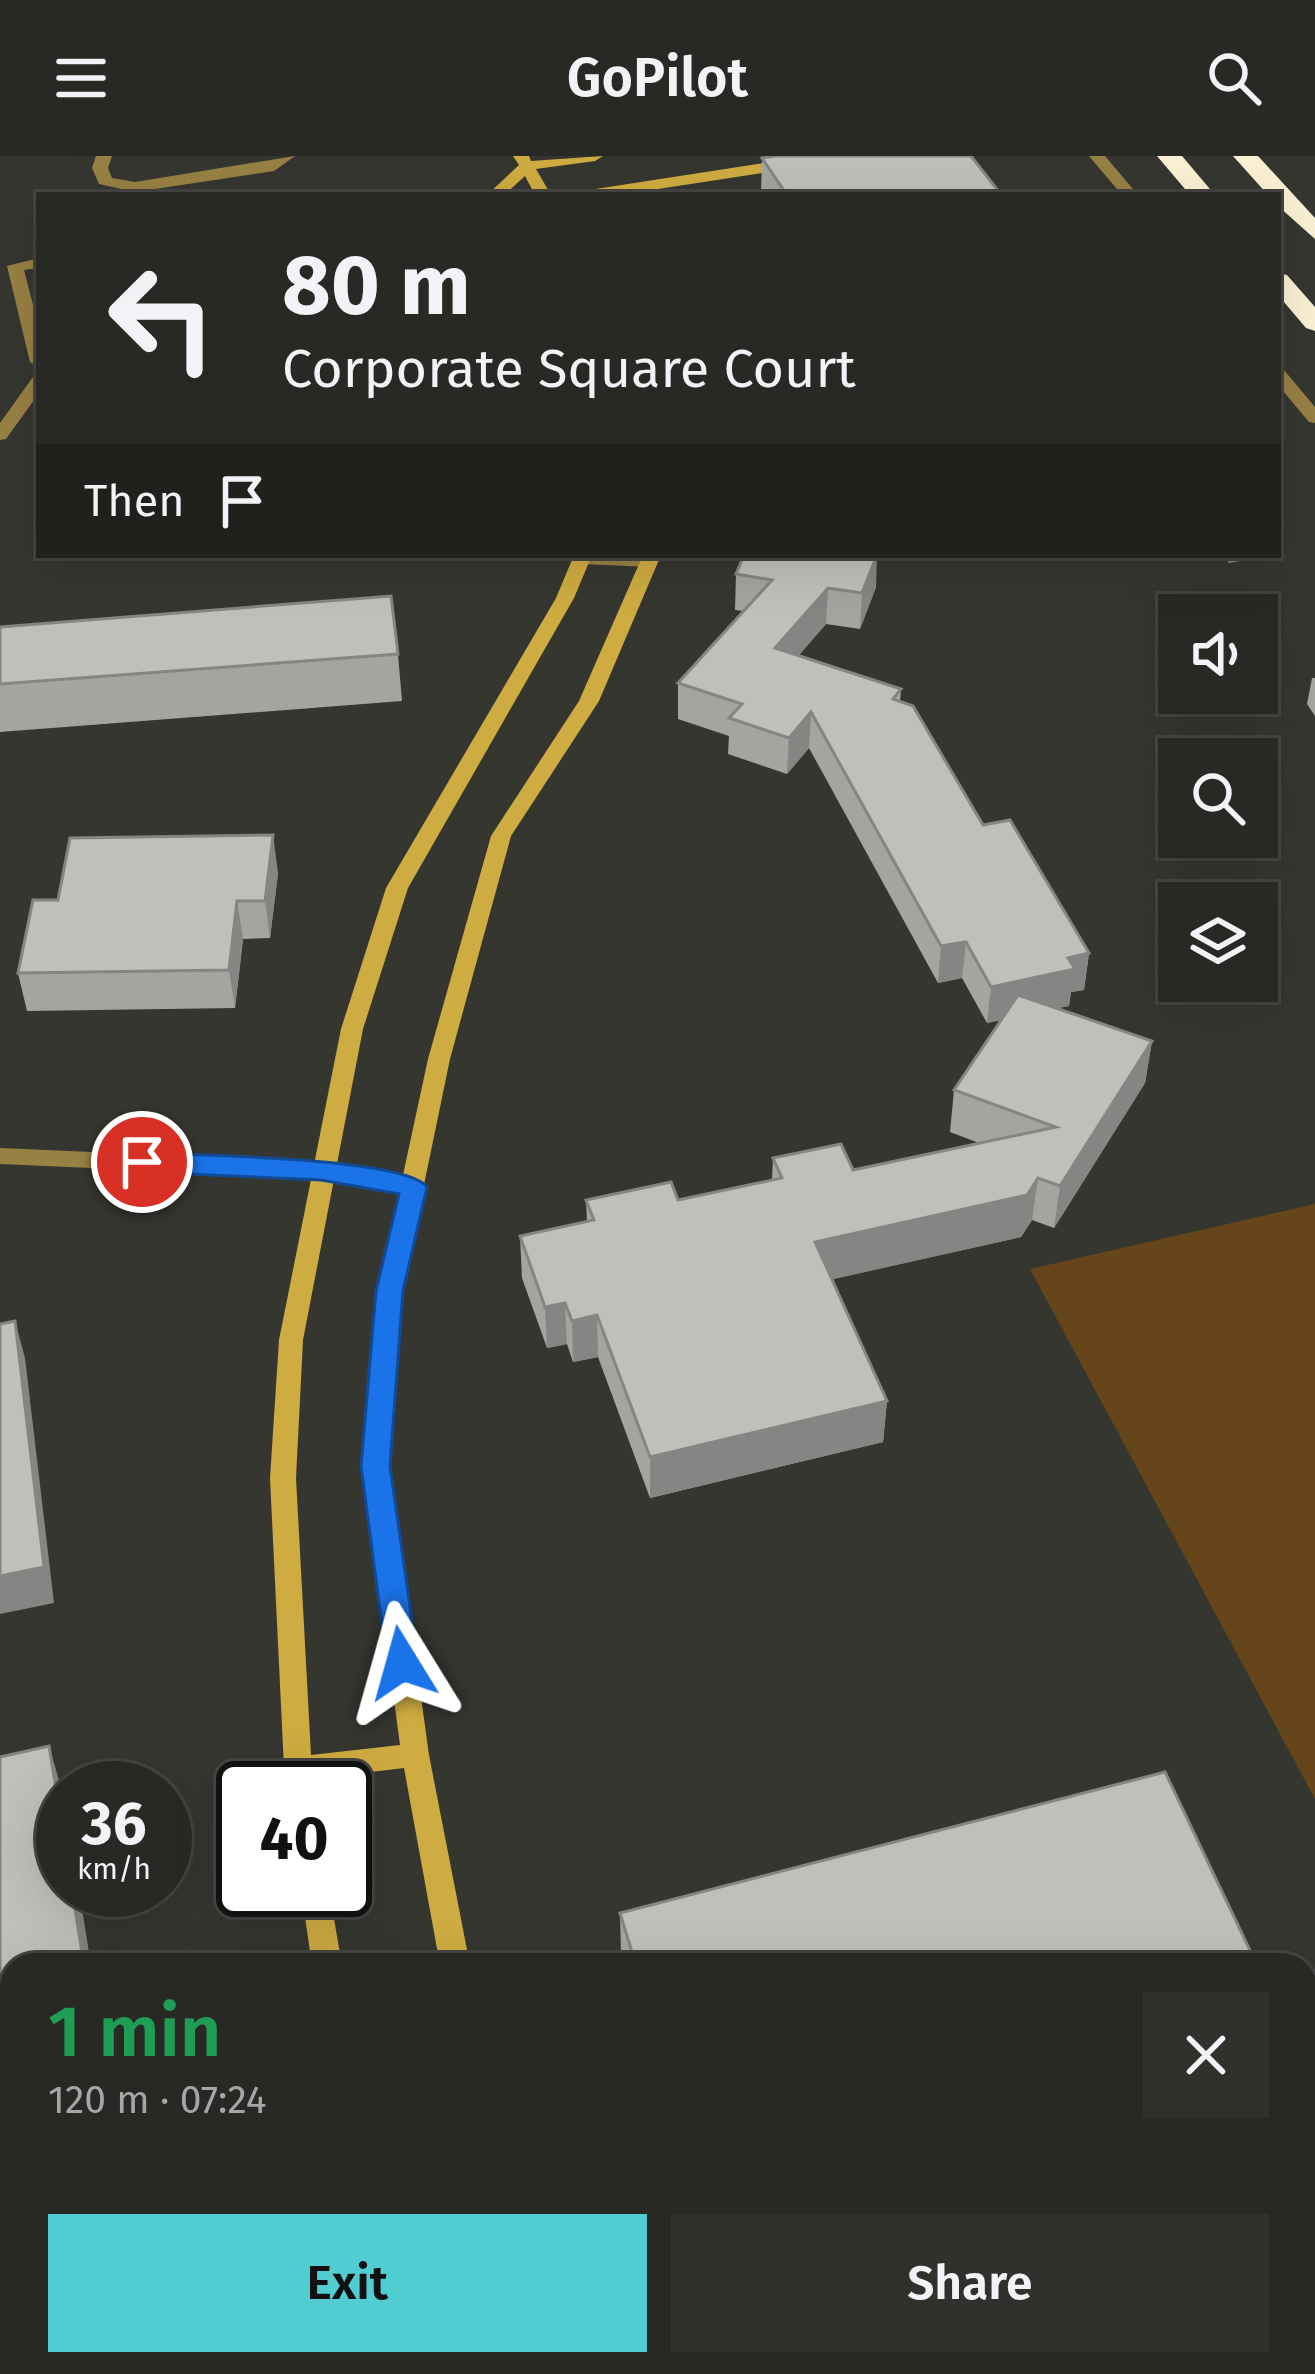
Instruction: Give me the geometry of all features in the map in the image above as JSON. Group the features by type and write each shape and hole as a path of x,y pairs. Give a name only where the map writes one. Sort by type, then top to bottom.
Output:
{"highway":[{"path":"1169,156 1200,192"},
{"path":"1245,156 1278,192"},
{"path":"1281,195 1315,232"},
{"path":"1281,283 1315,323"}],"street":[{"path":"104,156 105,181 135,187 274,166 287,156"},
{"path":"497,192 524,161 593,156 614,192"},
{"path":"621,192 840,156"},
{"path":"1097,156 1127,192"},
{"path":"524,161 541,192"},
{"path":"36,262 15,266 36,350"},
{"path":"1281,377 1312,411"},
{"path":"0,435 36,385"},
{"path":"296,1761 284,1478 291,1340 352,1029 398,888 565,598 582,558"},
{"path":"453,1953 415,1754 376,1466 390,1291 449,1020 501,836 589,701 651,558"},
{"path":"0,1156 321,1170 414,1187"},
{"path":"372,1763 415,1754"},
{"path":"319,1917 325,1953"}],"shaded area":[{"path":"1315,1204 1315,1799 1030,1269"}],"building":[{"path":"971,156 999,192 785,192 762,158"},
{"path":"743,558 876,558 862,593 828,588 775,648 901,689 893,699 913,706 983,825 1010,820 1089,953 1068,958 1075,969 991,987 966,942 941,946 811,712 789,738 729,718 742,704 678,683 772,580 736,574"},
{"path":"391,596 398,654 0,684 0,627"},
{"path":"273,835 265,901 237,901 229,970 18,973 33,900 58,900 70,838"},
{"path":"1018,995 1152,1041 1060,1186 1038,1178 1027,1195 815,1242 887,1401 650,1457 597,1315 572,1321 565,1303 545,1307 520,1236 594,1220 586,1200 671,1182 678,1200 782,1178 773,1158 841,1144 853,1170 1056,1127 954,1090"},
{"path":"15,1321 44,1567 0,1576 0,1324"},
{"path":"49,1746 51,1761 36,1761 36,1917 76,1917 82,1953 0,1953 0,1757"},
{"path":"1165,1772 1251,1953 632,1953 620,1913"}],"route":[{"path":"142,1162 321,1170 414,1187 390,1291 376,1466 402,1663"}]}
